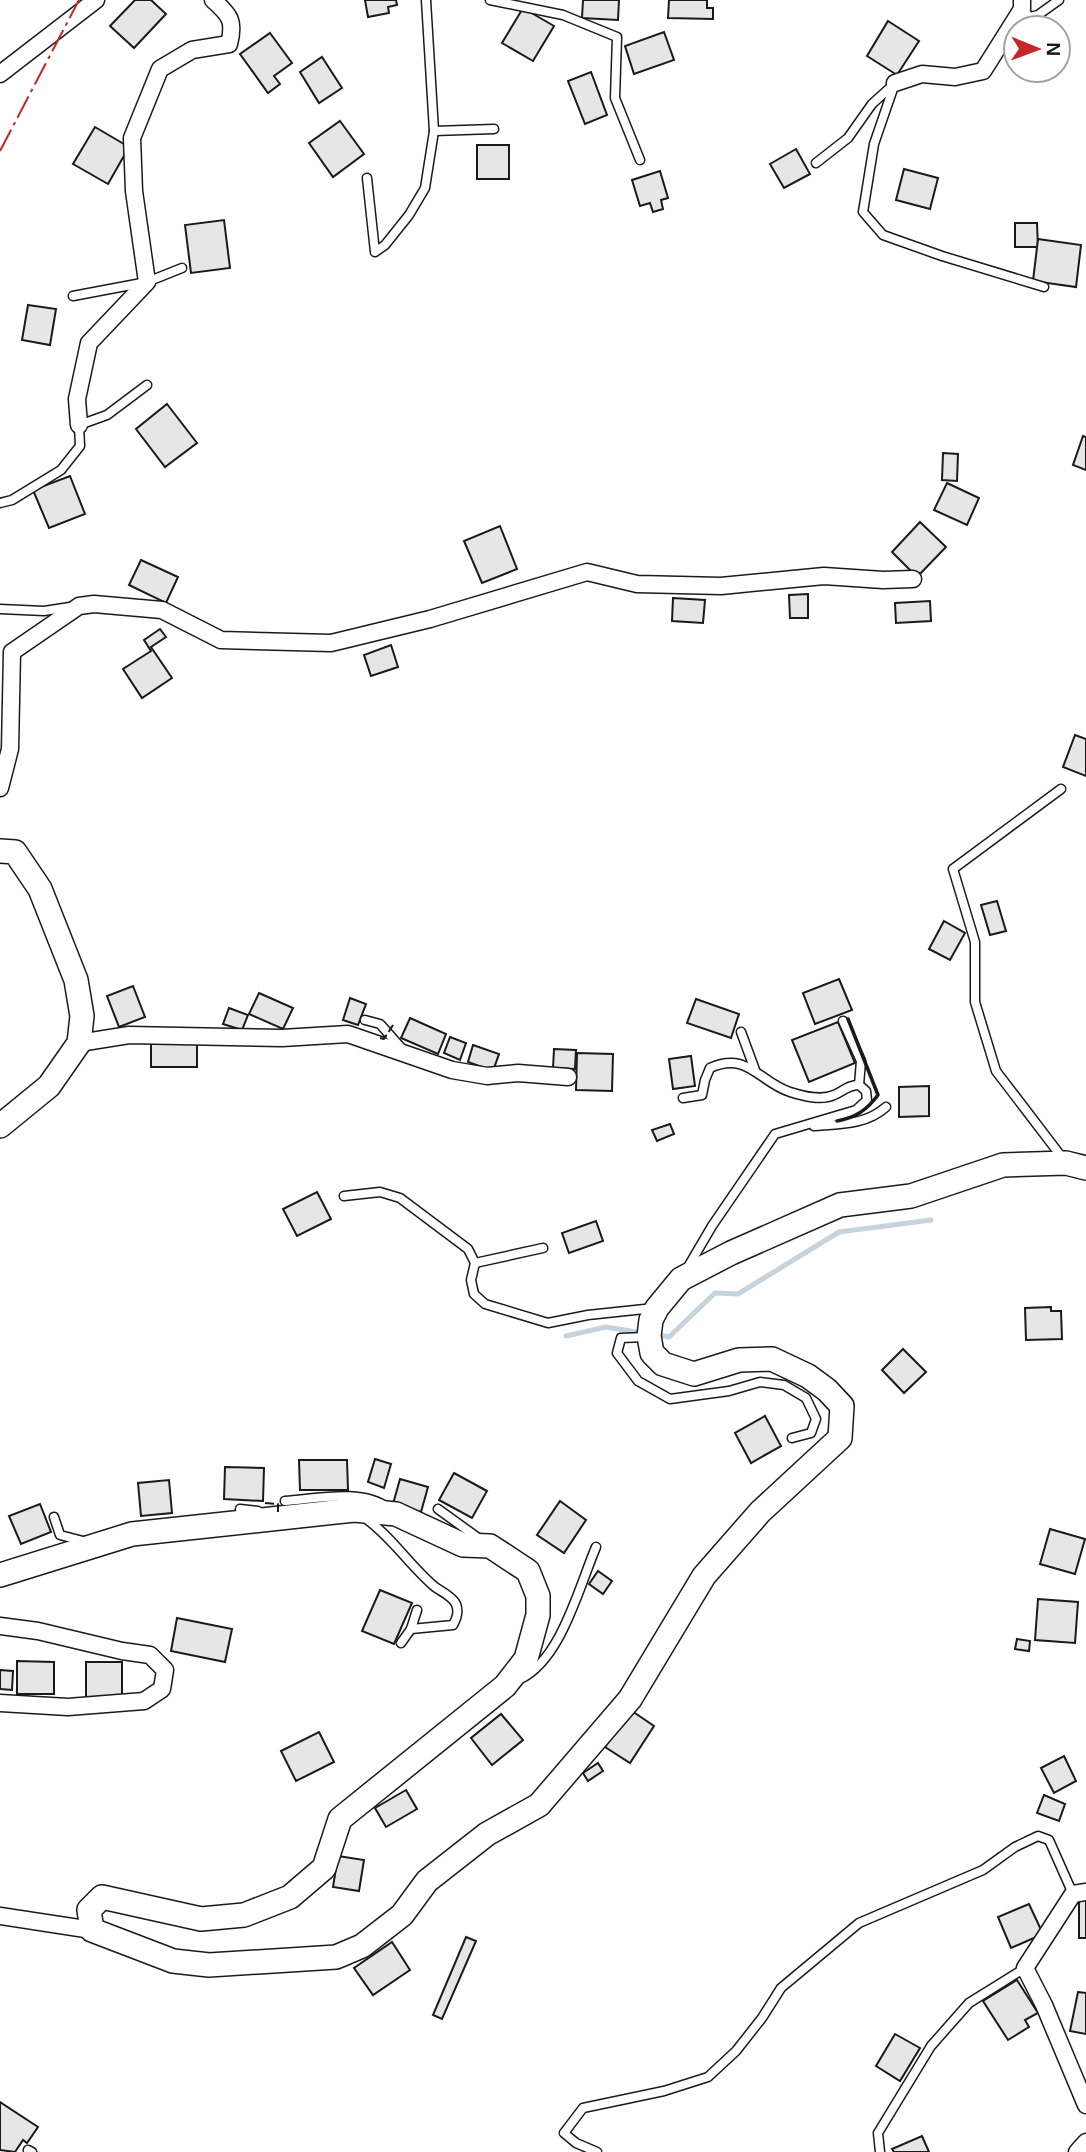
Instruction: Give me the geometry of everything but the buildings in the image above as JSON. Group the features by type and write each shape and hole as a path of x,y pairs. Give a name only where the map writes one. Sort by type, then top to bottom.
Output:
{"street":[{"path":"0,74 96,0"},
{"path":"79,425 77,399 89,343 147,282 134,191 132,138 160,69 192,50 229,44 233,27 226,12 213,0"},
{"path":"895,83 922,74 955,77 984,71 1022,4"},
{"path":"0,788 10,749 12,652 79,606 94,604 162,610 221,640 331,643 430,619 587,572 637,584 721,586 824,576 913,579"},
{"path":"0,851 15,852 40,889 76,980 82,1016 79,1042 49,1086 0,1126"},
{"path":"79,1042 130,1035 282,1038 348,1034 453,1070 487,1076 518,1073 568,1077"},
{"path":"0,1916 92,1930 173,1961 209,1965 337,1956 362,1946 402,1915 427,1881 487,1834 539,1805 631,1699 704,1576 760,1512 840,1438 842,1406 808,1376 772,1359 739,1360 694,1374 663,1364 652,1353 649,1336 651,1320 657,1308 681,1279 731,1253 840,1205 911,1196 1003,1165 1076,1165"},
{"path":"0,1575 132,1534 281,1510 354,1510 396,1514 463,1545 489,1546 528,1571 538,1597 538,1615 526,1659 505,1686 340,1819 324,1868 290,1897 244,1915 201,1919 102,1897 89,1910 92,1930"},
{"path":"0,1626 38,1631 150,1655 164,1670 162,1689 145,1701 68,1707 0,1703"},
{"path":"1080,1893 1025,1968 1044,2005 1086,2105"},
{"path":"1077,2152 1086,2142"}],"lane":[{"path":"367,178 374,252 385,245 409,215 425,188 434,131 426,0"},
{"path":"490,0 563,15 617,37 615,97 640,160"},
{"path":"1022,4 1030,17 1038,15 1059,0"},
{"path":"816,163 848,138 872,104 895,83"},
{"path":"895,83 874,144 863,212 883,235 1044,287"},
{"path":"434,131 494,129"},
{"path":"73,296 147,282 183,268"},
{"path":"0,503 12,499 61,470 80,446 79,425 107,415 147,385"},
{"path":"0,609 44,611 79,606"},
{"path":"1061,789 953,869 975,942 975,1002 996,1071 1076,1165"},
{"path":"365,1020 380,1024 406,1054"},
{"path":"843,1020 861,1061 859,1085"},
{"path":"741,1032 755,1070"},
{"path":"681,1279 712,1226 775,1134 856,1110 867,1100 866,1091 859,1085 849,1085 833,1096 816,1098 788,1091 767,1081 755,1070 737,1063 722,1063 710,1068 702,1096 683,1098"},
{"path":"801,1127 852,1124 876,1116 886,1107"},
{"path":"344,1196 380,1192 400,1198 468,1249 475,1263 471,1280 474,1294 485,1304 548,1323 588,1315 657,1308"},
{"path":"475,1263 543,1248"},
{"path":"649,1336 621,1338 617,1353 638,1381 670,1399 729,1391 760,1382 784,1385 806,1398 816,1419 811,1433 792,1437"},
{"path":"240,1509 281,1510 348,1497 377,1499 396,1514"},
{"path":"439,1509 489,1546"},
{"path":"354,1510 381,1530 456,1604 458,1614 453,1625 411,1629"},
{"path":"54,1517 60,1535 77,1540 106,1542"},
{"path":"505,1686 533,1673 561,1637 596,1547"},
{"path":"401,1643 411,1629 417,1610"},
{"path":"597,2152 576,2143 564,2133 583,2108 664,2091 708,2077 736,2051 781,1988 859,1923 983,1870 1015,1847 1038,1836 1049,1840 1080,1893"},
{"path":"880,2152 878,2133 930,2046 969,2003 1025,1968"}],"waterway":[{"path":"654,1334 669,1337 715,1293 738,1294 839,1232 931,1220"},
{"path":"566,1336 606,1327 642,1333"}],"fence":[{"path":"380,1038 384,1039 393,1025"},
{"path":"265,1503 278,1504 278,1512"}],"wall":[{"path":"837,1121 860,1112 878,1095 848,1019"}],"power":[{"path":"0,151 79,0"}]}
